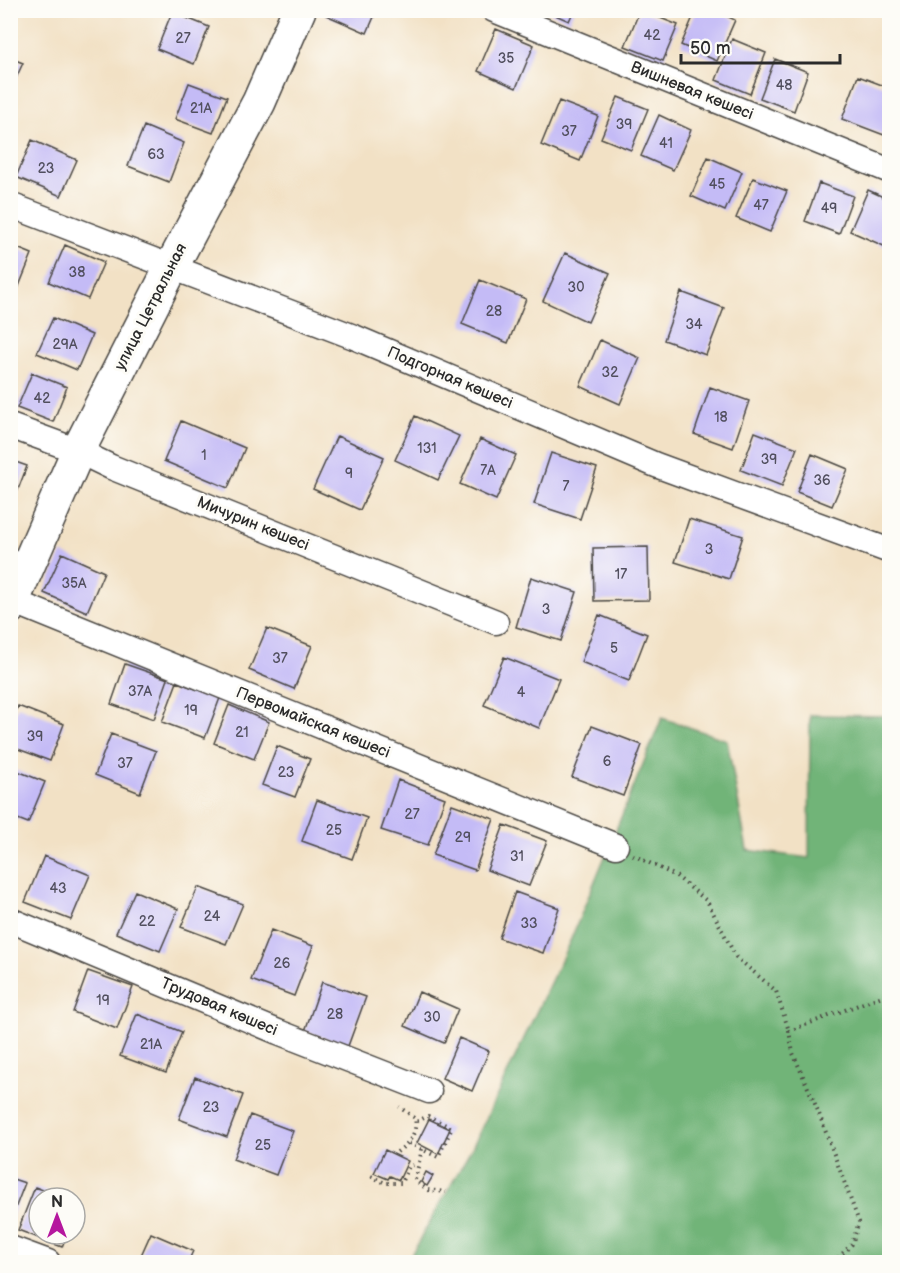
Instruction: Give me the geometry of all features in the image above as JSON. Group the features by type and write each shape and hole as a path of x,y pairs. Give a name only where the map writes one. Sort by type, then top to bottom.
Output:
{"street":[{"name":"улица Цетральная","path":"11,603 78,450 171,268 260,102 299,10"},
{"name":"Вишневая көшесі","path":"494,10 890,171"},
{"name":"Подгорная көшесі","path":"10,205 354,337 656,465 890,552"},
{"name":"Мичурин көшесі","path":"10,426 78,450 111,467 496,622"},
{"name":"Первомайская көшесі","path":"11,603 616,846"},
{"name":"Трудовая көшесі","path":"10,920 278,1032 429,1091"},
{"path":"10,1248 48,1263"}],"path":[{"path":"616,846 676,876 707,901 736,957 776,991 789,1031 793,1053 818,1111 859,1222 852,1244 834,1263"},
{"path":"789,1031 890,993"},
{"path":"397,1152 409,1143 417,1126 415,1118 399,1107"},
{"path":"409,1143 438,1157 452,1128 428,1116 416,1122"},
{"path":"422,1149 415,1180 428,1190 446,1192"},
{"path":"372,1176 385,1183 402,1183 409,1166 418,1163"}],"green space":[{"path":"810,715 889,716 889,1262 407,1262 472,1148 571,939 662,718 727,740 747,850 809,858"}],"building":[{"path":"328,10 377,10 367,33 326,15"},
{"path":"544,10 574,10 569,21"},
{"path":"640,10 678,25 663,61 625,46"},
{"path":"696,10 714,10 735,20 717,61 681,45"},
{"path":"172,12 209,27 194,64 157,49"},
{"path":"496,29 534,45 516,88 478,71"},
{"path":"732,39 766,53 750,94 716,80"},
{"path":"10,58 23,63 10,91"},
{"path":"775,59 808,72 794,111 760,98"},
{"path":"858,76 890,88 890,120 884,135 842,119"},
{"path":"189,83 227,97 213,133 175,119"},
{"path":"618,97 648,109 631,150 601,138"},
{"path":"559,101 598,116 580,161 541,145"},
{"path":"659,115 691,130 673,170 641,156"},
{"path":"144,126 184,143 169,182 128,166"},
{"path":"32,140 77,160 61,196 16,177"},
{"path":"708,157 742,172 725,211 691,196"},
{"path":"753,178 787,191 770,232 736,218"},
{"path":"819,183 853,196 839,234 805,221"},
{"path":"868,190 890,200 890,240 886,247 850,231"},
{"path":"10,245 32,254 17,291 10,289"},
{"path":"65,245 104,262 88,299 49,282"},
{"path":"565,253 610,273 588,322 543,301"},
{"path":"480,280 526,299 508,343 462,324"},
{"path":"681,292 724,308 706,355 664,340"},
{"path":"53,318 92,335 77,370 37,353"},
{"path":"600,340 640,358 620,404 580,386"},
{"path":"32,373 67,387 53,422 17,408"},
{"path":"710,387 749,401 733,448 694,434"},
{"path":"415,416 459,436 438,480 395,460"},
{"path":"181,421 245,448 228,488 164,461"},
{"path":"755,432 797,448 782,486 741,470"},
{"path":"337,436 384,457 360,510 313,489"},
{"path":"480,439 516,455 496,500 460,484"},
{"path":"551,453 597,468 580,519 534,504"},
{"path":"812,454 848,469 832,506 797,492"},
{"path":"10,460 27,466 11,508 10,508"},
{"path":"689,519 743,536 729,579 675,562"},
{"path":"648,547 649,600 594,601 593,548"},
{"path":"62,553 104,572 87,612 44,593"},
{"path":"531,577 577,592 561,641 516,627"},
{"path":"599,615 647,634 629,681 581,662"},
{"path":"267,628 312,646 294,689 249,670"},
{"path":"504,657 559,679 539,728 484,705"},
{"path":"125,664 168,679 154,719 111,704"},
{"path":"177,682 220,698 205,738 162,722"},
{"path":"229,705 269,722 254,759 214,743"},
{"path":"18,706 64,724 50,761 10,746 10,725"},
{"path":"592,726 642,745 623,796 572,777"},
{"path":"111,734 156,751 140,793 95,775"},
{"path":"277,746 310,759 295,797 262,785"},
{"path":"10,768 45,782 28,823 10,816"},
{"path":"398,780 445,798 428,845 381,830"},
{"path":"317,800 367,818 352,859 302,841"},
{"path":"452,804 494,819 475,870 433,855"},
{"path":"504,825 547,841 529,886 487,870"},
{"path":"44,856 90,875 71,920 25,902"},
{"path":"198,887 243,904 226,944 181,927"},
{"path":"135,891 178,909 160,951 116,933"},
{"path":"515,892 559,908 543,953 499,938"},
{"path":"271,930 313,946 294,996 251,980"},
{"path":"88,971 133,987 117,1029 73,1012"},
{"path":"322,982 366,997 348,1046 305,1031"},
{"path":"419,992 458,1009 444,1043 405,1026"},
{"path":"137,1014 182,1032 166,1073 120,1056"},
{"path":"459,1038 489,1051 472,1091 442,1078"},
{"path":"195,1077 243,1095 227,1137 179,1119"},
{"path":"250,1115 293,1131 276,1175 233,1159"},
{"path":"429,1119 450,1129 438,1154 417,1143"},
{"path":"385,1150 408,1161 399,1180 390,1176 388,1179 374,1173"},
{"path":"426,1172 433,1176 427,1186 421,1182"},
{"path":"10,1178 25,1183 11,1219 10,1219"},
{"path":"27,1207 27,1233 18,1230"},
{"path":"151,1233 193,1251 188,1262 138,1262"}]}
